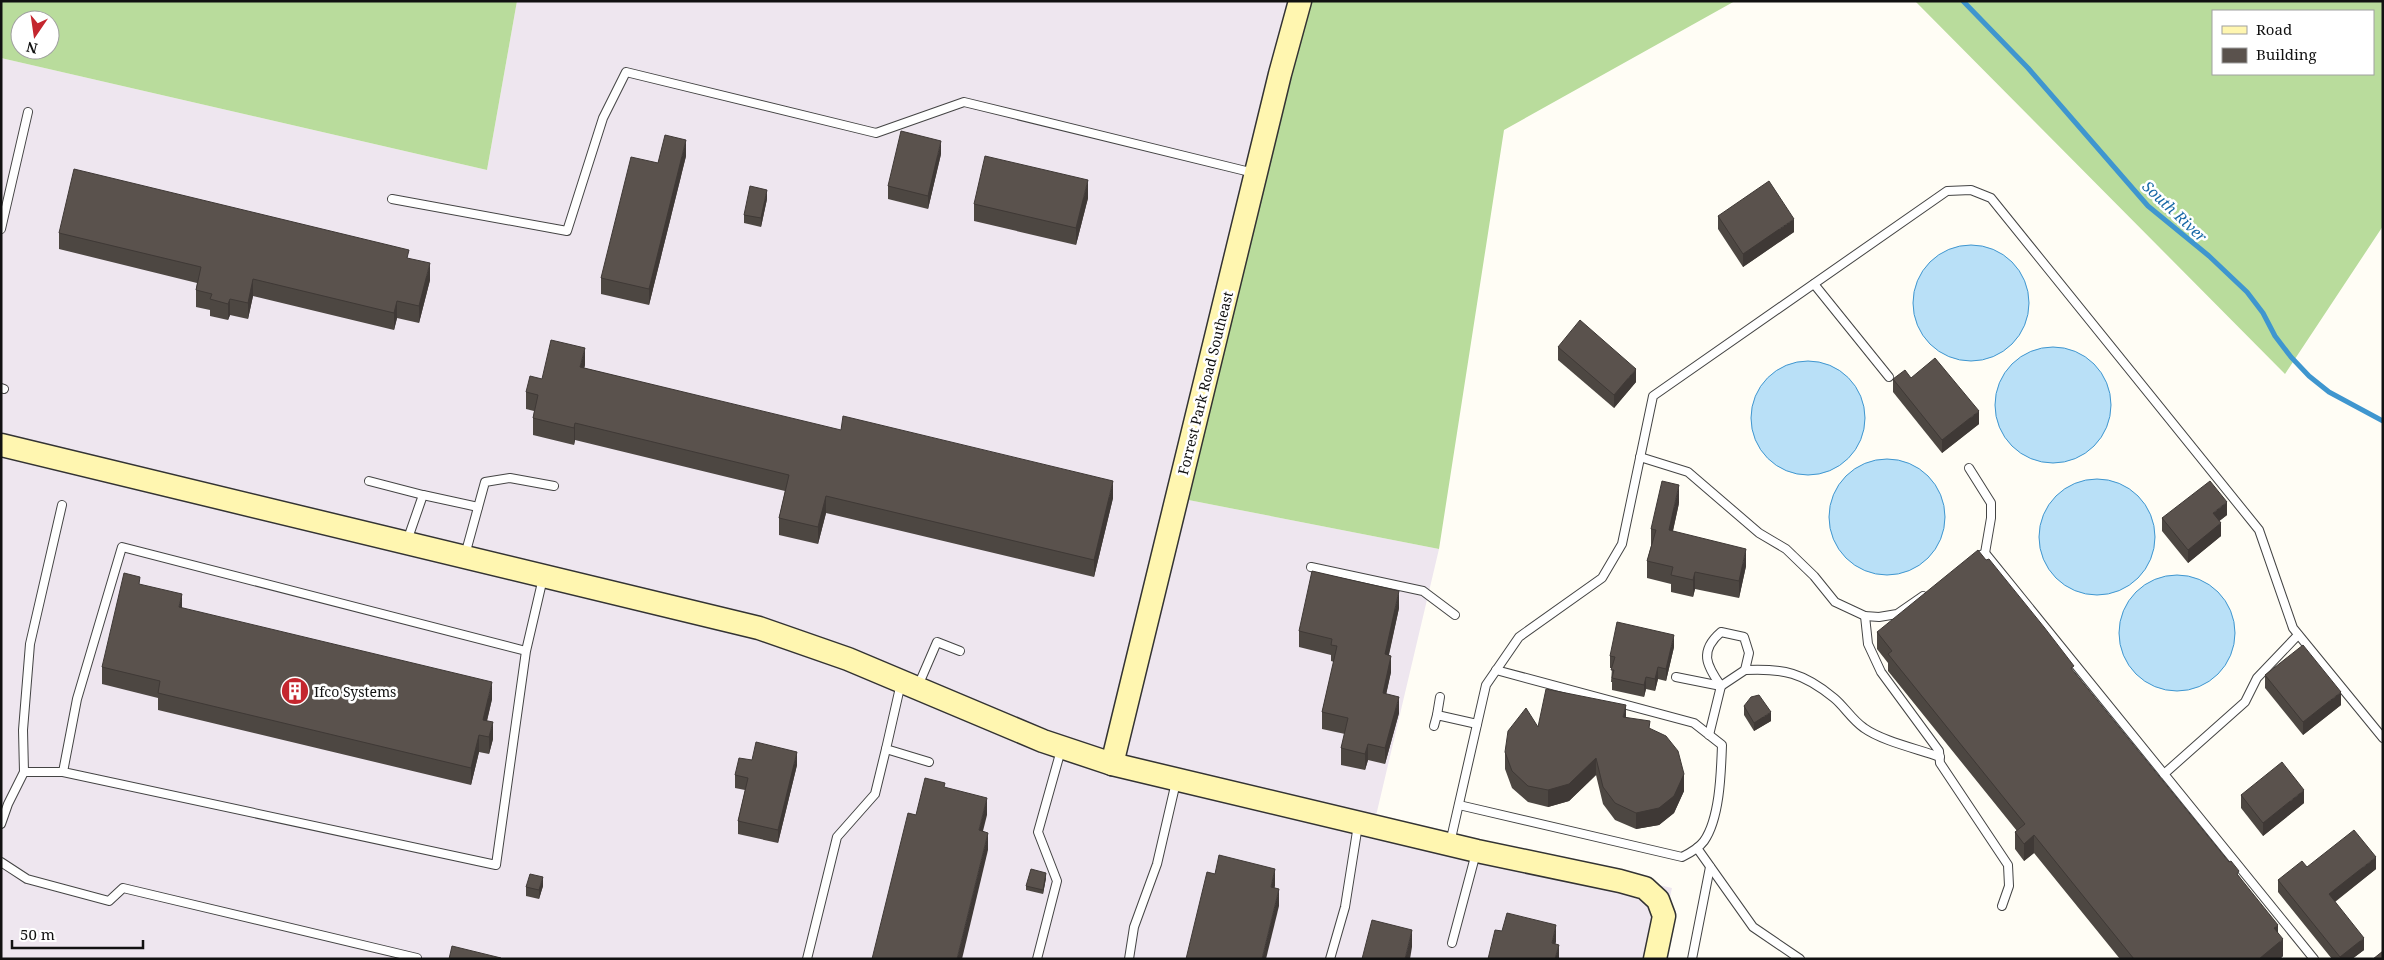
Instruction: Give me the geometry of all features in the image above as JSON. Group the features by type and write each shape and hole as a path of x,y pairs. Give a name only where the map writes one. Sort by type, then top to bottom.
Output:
{"street":[{"name":"Forrest Park Road Southeast","path":"1112,764 1300,1"},
{"path":"1,445 759,628 848,659 1062,747 1112,764 1450,845 1645,888 1658,900 1664,916 1655,959"}],"lane":[{"path":"392,199 567,231 604,118 626,72 876,133 964,102 1256,174"},
{"path":"1,229 28,112"},
{"path":"1450,845 1486,684 1519,637 1602,578 1622,544 1653,396 1947,191 1971,190 1991,198 2259,530 2293,628 2383,738"},
{"path":"1814,284 1888,377"},
{"path":"1640,457 1688,472 1759,533 1786,549 1814,576 1835,602 1865,616 1897,614 1929,592"},
{"path":"1969,468 1991,503 1991,518 1985,553 1977,558"},
{"path":"464,557 485,482 510,478 554,486"},
{"path":"369,481 478,507"},
{"path":"407,543 423,495"},
{"path":"1,824 8,804 24,772 23,730 30,644 62,505"},
{"path":"63,772 77,699 122,547 526,651"},
{"path":"1985,553 2314,959"},
{"path":"1311,567 1424,591 1455,615"},
{"path":"24,772 63,772 496,864 526,651 543,576"},
{"path":"1865,616 1868,644 1881,672 1939,751 1940,763 2008,865 2009,886 2002,906"},
{"path":"1721,686 1711,672 1706,658 1711,641 1720,632 1744,637 1749,653 1745,670"},
{"path":"2164,774 2245,702 2257,678 2298,634"},
{"path":"807,959 837,837 875,794 886,749 910,685 937,642 960,651"},
{"path":"1459,805 1682,856 1704,841 1711,825 1721,770 1722,745 1694,723 1496,670"},
{"path":"1709,735 1721,686 1745,670 1787,671 1804,678 1834,698 1864,728 1898,743 1940,757"},
{"path":"1676,677 1721,686"},
{"path":"1434,726 1440,697"},
{"path":"1437,716 1477,724"},
{"path":"1037,959 1057,881 1038,832 1062,747"},
{"path":"886,749 929,762"},
{"path":"1129,959 1134,927 1157,864 1176,780"},
{"path":"1330,959 1345,907 1358,823"},
{"path":"1696,848 1754,927 1800,959"},
{"path":"1452,943 1477,851"},
{"path":"1,862 26,879 109,901 123,888 418,958"},
{"path":"1692,959 1710,867"}],"shaded area":[{"path":"517,1 1305,1 1168,496 1439,549 1375,820 1672,888 1656,959 1,959 1,58 487,170"}],"green space":[{"path":"1,1 517,1 487,170 1,58"},
{"path":"1305,1 1735,1 1504,130 1439,549 1168,496"},
{"path":"1915,1 2383,1 2383,226 2285,374"}],"water":[{"path":"1971,245 1993,249 2012,262 2025,281 2029,303 2025,325 2012,344 1993,357 1971,361 1949,357 1930,344 1917,325 1913,303 1917,281 1930,262 1949,249"},
{"path":"2053,347 2075,352 2094,364 2106,383 2111,405 2106,427 2094,446 2075,458 2053,463 2031,458 2012,446 2000,427 1995,405 2000,383 2012,364 2031,352"},
{"path":"1808,361 1830,365 1849,377 1861,396 1865,418 1861,440 1849,459 1830,471 1808,475 1786,471 1767,459 1755,440 1751,418 1755,396 1767,377 1786,365"},
{"path":"1887,459 1909,464 1928,476 1940,495 1945,517 1940,539 1928,558 1909,570 1887,575 1865,570 1846,558 1834,539 1829,517 1834,495 1846,476 1865,464"},
{"path":"2097,479 2119,484 2138,496 2150,515 2155,537 2150,559 2138,578 2119,590 2097,595 2075,590 2056,578 2044,559 2039,537 2044,515 2056,496 2075,484"},
{"path":"2177,575 2199,580 2218,592 2230,611 2235,633 2230,655 2218,674 2199,686 2177,691 2155,686 2136,674 2124,655 2119,633 2124,611 2136,592 2155,580"}],"building":[{"path":"901,131 941,141 928,196 888,186"},
{"path":"665,135 686,140 649,289 601,278 631,157 658,163"},
{"path":"985,156 1088,180 1076,228 974,204"},
{"path":"74,169 409,250 407,258 430,263 419,306 397,301 394,313 253,279 248,303 230,299 228,304 210,299 212,294 196,290 201,267 59,233"},
{"path":"1769,181 1794,219 1743,254 1718,216"},
{"path":"750,186 767,190 761,218 744,215"},
{"path":"1580,320 1636,369 1614,395 1558,347"},
{"path":"551,340 585,348 580,367 841,430 843,416 1113,481 1094,560 826,496 818,527 779,518 789,475 575,423 574,428 533,418 538,395 526,392 530,376 542,379"},
{"path":"1935,358 1979,411 1942,440 1893,379 1905,370 1911,378"},
{"path":"1662,481 1679,485 1669,530 1746,549 1739,581 1695,572 1693,580 1671,575 1673,567 1647,561 1656,530 1651,529"},
{"path":"2210,481 2227,502 2213,513 2221,523 2188,550 2162,518"},
{"path":"1978,550 1986,560 1989,559 2044,627 2074,666 2071,668 2229,862 2231,861 2239,871 2237,874 2278,925 2274,928 2283,939 2259,959 2134,959 2034,835 2024,844 2015,832 2025,824 1888,654 1892,651 1877,632"},
{"path":"1312,571 1399,591 1385,654 1391,656 1383,693 1399,697 1385,748 1368,744 1365,754 1341,748 1348,718 1322,712 1337,646 1331,645 1332,639 1299,631"},
{"name":"Ifco Systems","path":"124,573 140,577 139,584 182,594 179,607 492,682 483,720 493,722 489,737 479,735 471,768 158,693 160,681 102,667"},
{"path":"1617,622 1674,635 1666,669 1658,667 1655,679 1646,677 1644,685 1612,678 1614,670 1611,670 1615,657 1610,656"},
{"path":"2303,645 2341,692 2303,722 2265,675"},
{"path":"1546,689 1626,705 1623,717 1650,721 1649,728 1666,736 1678,751 1684,774 1674,796 1659,808 1636,813 1615,803 1603,787 1596,758 1569,784 1548,790 1528,786 1512,771 1505,752 1508,731 1526,708 1538,727"},
{"path":"1759,695 1771,712 1754,723 1744,706 1751,697"},
{"path":"756,742 797,752 778,830 738,821 748,778 735,775 739,758 752,760"},
{"path":"2282,762 2304,790 2263,823 2241,795"},
{"path":"925,778 945,783 944,787 987,798 979,830 988,833 957,959 872,959 908,813 916,815"},
{"path":"2354,830 2376,857 2329,894 2364,938 2340,957 2278,880 2302,861 2307,867"},
{"path":"1219,855 1275,869 1271,887 1279,889 1262,959 1186,959 1207,872 1215,874"},
{"path":"1031,869 1046,873 1043,890 1026,886"},
{"path":"530,874 543,877 539,890 526,887"},
{"path":"1507,913 1556,925 1552,943 1559,945 1555,959 1488,959 1495,930 1502,931"},
{"path":"1372,920 1412,930 1405,959 1362,959"},
{"path":"452,946 501,958 501,959 449,959"},
{"path":"2383,951 2383,959 2373,959"}],"waterway":[{"name":"South River","path":"1963,1 2028,68 2148,206 2209,256 2247,292 2263,313 2275,336 2309,376 2329,392 2383,421"}],"place":[{"name":"Ifco Systems","path":"295,691"}]}
